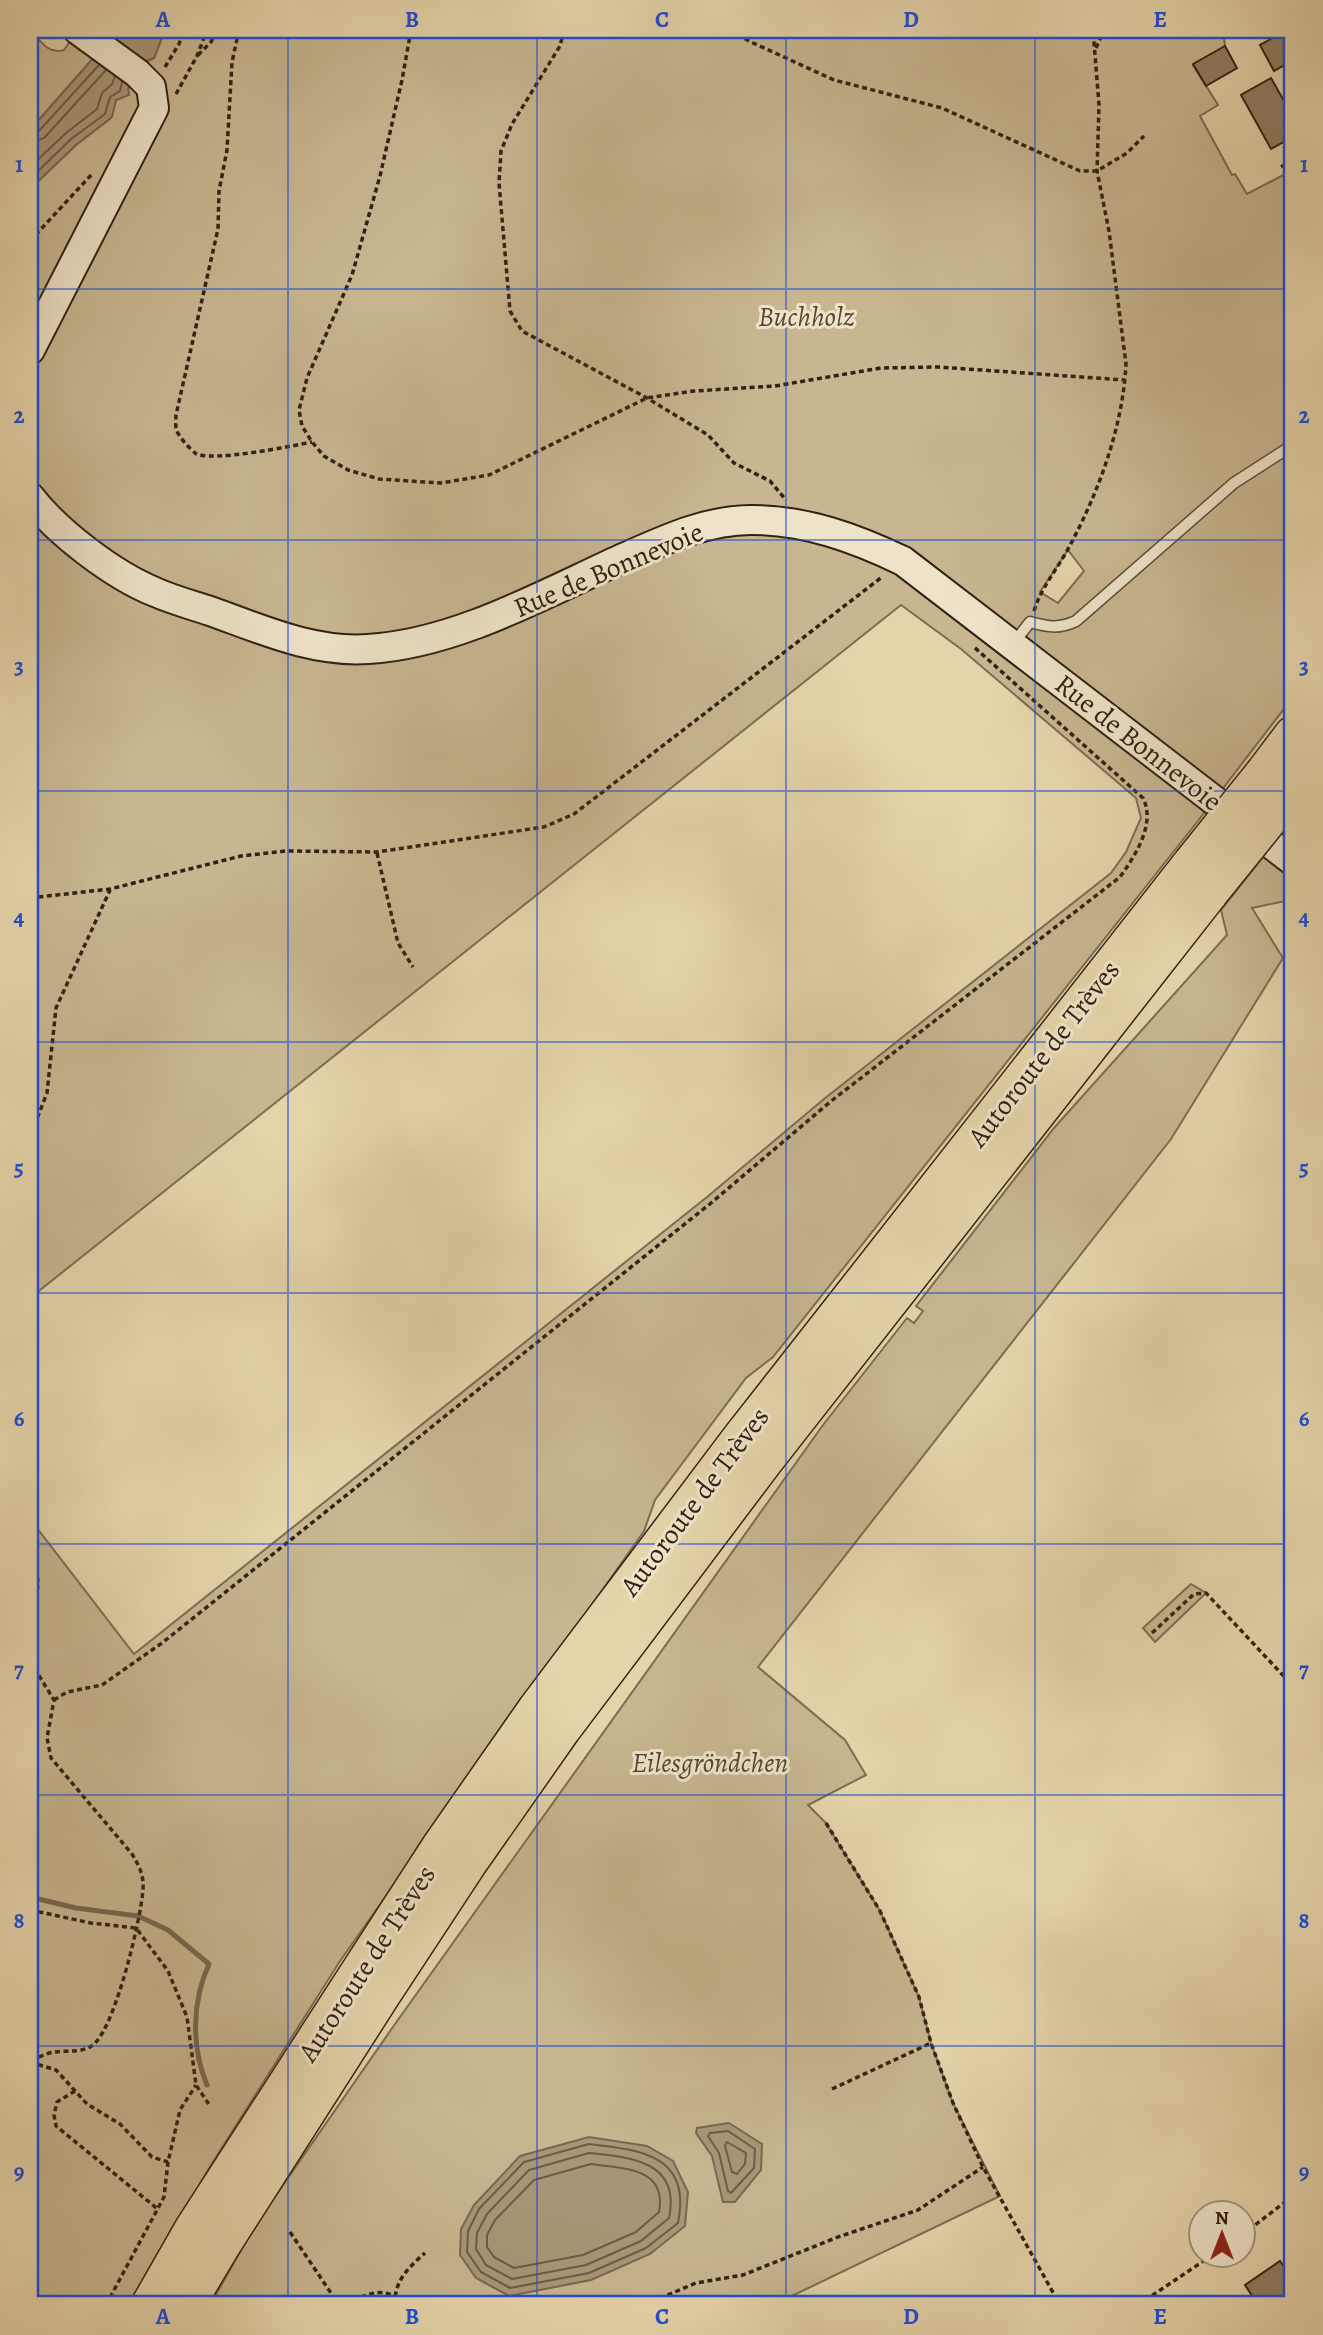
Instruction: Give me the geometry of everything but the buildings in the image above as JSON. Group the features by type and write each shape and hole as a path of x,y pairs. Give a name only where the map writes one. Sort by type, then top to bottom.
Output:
{"highway":[{"name":"Autoroute de Trèves","path":"150,2305 194,2228 441,1846 536,1710 741,1438 1279,780 1293,735"},
{"name":"Autoroute de Trèves","path":"186,2305 382,1994 468,1863 562,1729 1201,877"}],"main road":[{"path":"30,350 154,108 148,74 87,37"},
{"name":"Rue de Bonnevoie","path":"30,497 110,569 154,592 305,644 366,650 421,643 505,612 661,541 705,526 750,520 795,523 831,531 903,561 1293,861"}],"lane":[{"path":"1013,645 1030,622 1062,628 1076,621 1234,483 1293,445"}],"path":[{"path":"148,74 179,44 184,30"},
{"path":"154,108 169,106 197,57 207,30"},
{"path":"197,57 211,42 217,30"},
{"path":"239,30 232,62 227,150 219,191 218,229 178,404 177,432 195,453 208,457 245,454 312,442"},
{"path":"411,30 380,176 352,275 307,378 299,410 302,426 312,442 324,456 348,470 379,479 441,483 489,475 647,398 694,391 775,386 881,368 938,367 1125,380"},
{"path":"564,30 560,46 512,124 500,151 499,183 510,311 522,331 647,398 708,435 734,463 770,481 787,500 795,523"},
{"path":"730,30 834,80 942,108 1080,171 1097,170 1127,153 1144,136"},
{"path":"1030,622 1040,593 1068,550 1096,489 1117,426 1125,380 1126,364 1109,231 1097,170 1099,105 1093,30"},
{"path":"1095,50 1104,30"},
{"path":"1281,167 1293,160"},
{"path":"30,240 100,166"},
{"path":"30,898 110,889 241,856 286,851 377,852 544,827 575,814 903,561"},
{"path":"54,1700 67,1692 102,1685 162,1643 700,1212 830,1102 1120,877 1134,857 1148,819 1148,808 1143,798 971,645"},
{"path":"377,852 398,943 413,967"},
{"path":"30,1159 31,1134 47,1093 57,1008 110,889"},
{"path":"30,1562 34,1565 38,1581 36,1598 30,1608"},
{"path":"1152,1633 1194,1594 1206,1593 1293,1686"},
{"path":"30,1661 54,1700 47,1738 51,1758 132,1854 141,1870 143,1889 133,1949 110,2018 96,2042 87,2049 52,2052 30,2062"},
{"path":"826,1823 880,1911 919,1997 931,2043 953,2104 983,2166 1060,2305"},
{"path":"30,1910 91,1923 136,1928 168,1971 187,2017 196,2084 210,2106"},
{"path":"832,2089 931,2043"},
{"path":"30,2062 56,2070 87,2104 121,2124 152,2157 168,2162"},
{"path":"106,2305 159,2210 164,2197 168,2162 180,2110 196,2084"},
{"path":"75,2091 57,2102 54,2115 57,2126 159,2210"},
{"path":"643,2305 696,2283 743,2275 838,2237 918,2210 983,2166"},
{"path":"1256,2224 1293,2196"},
{"path":"290,2231 339,2305"},
{"path":"395,2305 394,2294 405,2270 425,2253"},
{"path":"1138,2305 1194,2268"},
{"path":"346,2305 368,2292 394,2294 413,2305"}],"green space":[{"path":"30,30 49,49 58,51 64,50 78,30 118,30 30,130"},
{"name":"Buchholz","path":"165,30 1238,30 1224,38 1225,46 1193,65 1218,105 1200,116 1232,175 1235,174 1247,194 1293,170 1293,697 773,1357 746,1378 655,1500 644,1531 340,1961 211,2165 129,2305 30,2305 30,1519 134,1654 707,1197 824,1099 1111,873 1126,852 1141,818 1136,798 961,649 901,605 30,1298 30,189 76,145 111,118 116,100 127,89 144,63 154,58","holes":["1068,550 1084,571 1058,603 1040,592"]},
{"name":"Eilesgröndchen","path":"1293,819 1293,911 1285,901 1252,908 1283,958 1171,1139 758,1667 845,1740 866,1775 808,1805 826,1823 880,1911 919,1997 931,2043 953,2103 1000,2196 773,2305 210,2305 256,2224 395,2024 823,1425 907,1318 914,1323 923,1311 916,1306 1054,1128 1227,935 1221,910"},
{"path":"1191,1584 1206,1593 1155,1642 1143,1628"}],"water":[{"path":"118,30 165,30 154,58 144,63 132,78 129,95 116,100 112,117 76,145 30,189 30,130"},
{"path":"729,2123 762,2144 761,2170 735,2202 723,2202 712,2156 696,2133 697,2128"},
{"path":"589,2137 647,2146 673,2161 688,2192 685,2226 650,2254 591,2280 509,2296 476,2278 460,2255 461,2229 474,2205 520,2156"}],"waterway":[{"path":"30,1897 76,1908 138,1916 168,1930 209,1964 199,1993 196,2024 198,2055 207,2085"}]}
